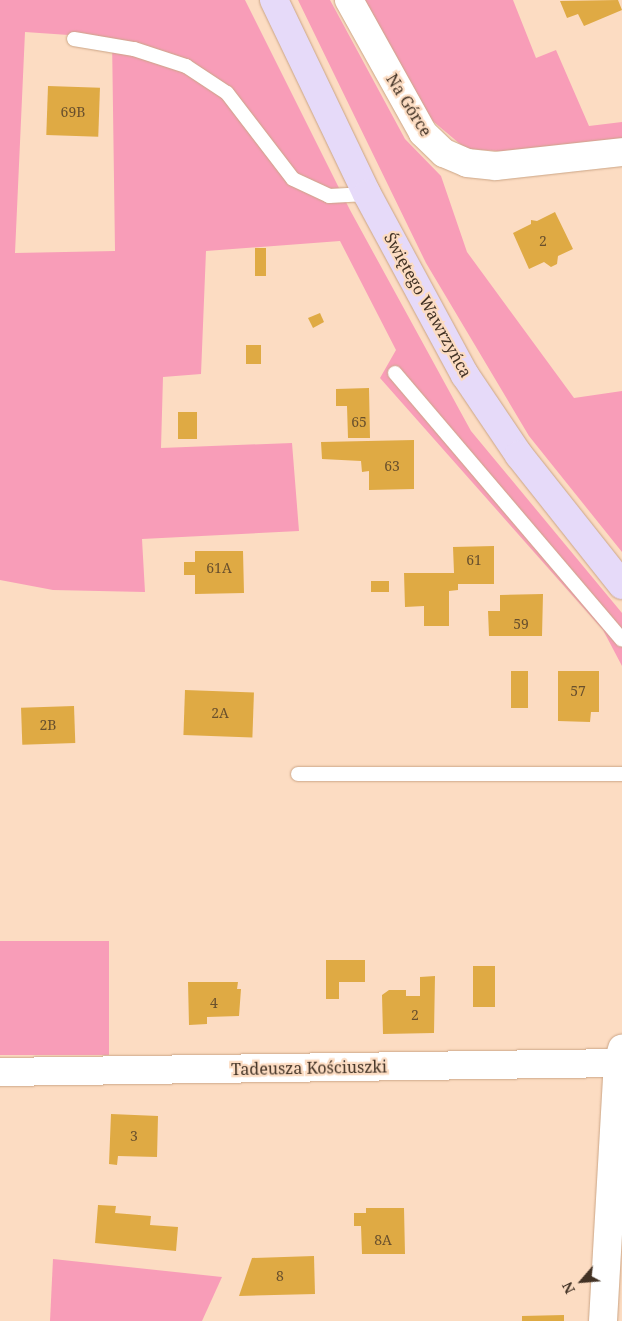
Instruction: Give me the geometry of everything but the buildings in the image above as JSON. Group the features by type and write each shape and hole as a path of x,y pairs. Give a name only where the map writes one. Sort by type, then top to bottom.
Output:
{"street":[{"name":"Świętego Wawrzyńca","path":"274,0 367,194 466,375 519,456 622,585"},
{"name":"Na Górce","path":"349,0 423,134 444,152 467,163 496,166 622,152"},
{"name":"Tadeusza Kościuszki","path":"0,1072 620,1056"},
{"path":"604,1321 620,1056"}],"lane":[{"path":"74,39 134,49 186,66 227,93 293,179 329,196 367,194"},
{"path":"395,373 622,640"},
{"path":"298,774 622,774"}],"shaded area":[{"path":"0,0 245,0 350,210 471,431 622,613 622,666 603,630 380,378 396,350 340,241 206,251 201,374 163,377 161,448 292,443 299,531 142,539 145,592 53,590 0,580","holes":["25,32 112,38 115,251 15,253"]},
{"path":"298,0 330,0 405,139 441,176 467,252 574,398 622,391 622,552 529,436 426,263"},
{"path":"363,0 513,0 536,58 556,50 589,126 622,122 622,145 512,152 466,149 428,117"},
{"path":"0,941 109,941 109,1055 0,1055"},
{"path":"53,1259 222,1277 202,1321 50,1321"}]}
